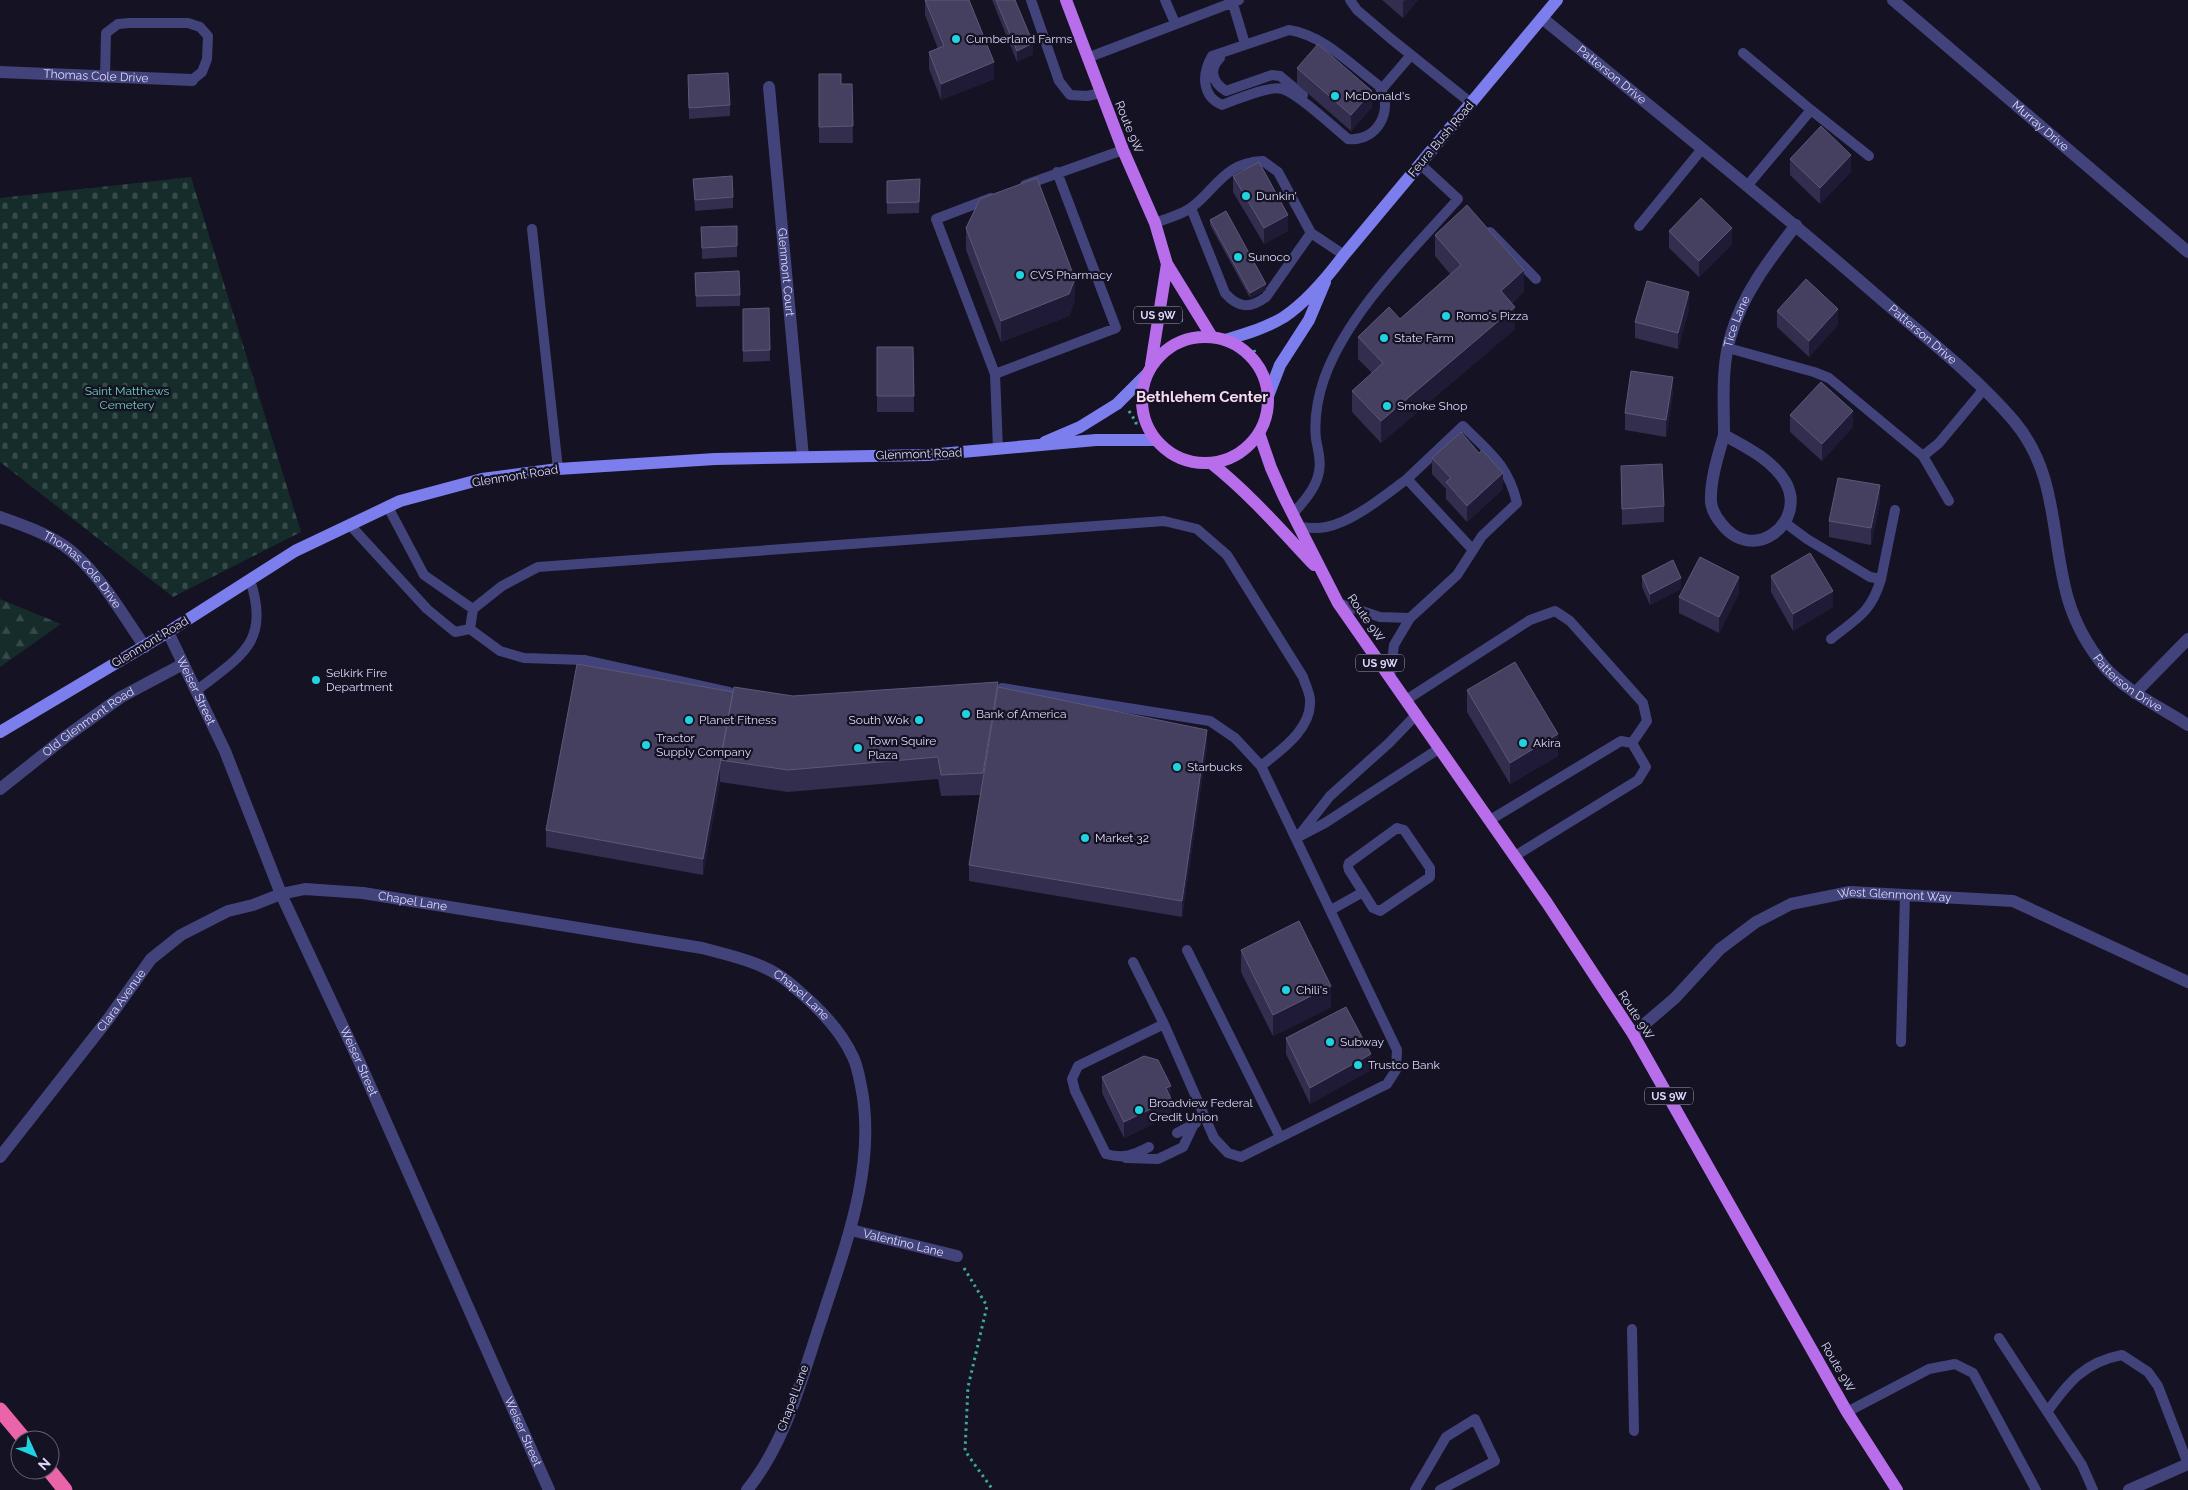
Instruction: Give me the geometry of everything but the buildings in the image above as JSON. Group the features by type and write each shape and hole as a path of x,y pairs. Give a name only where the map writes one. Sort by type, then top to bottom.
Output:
{"highway":[{"path":"0,1410 16,1430"},
{"path":"57,1480 65,1490"}],"main road":[{"name":"Route 9W","path":"1066,0 1123,150 1156,223 1167,264 1212,337"},
{"name":"Feura Bush Road","path":"1225,340 1250,333 1284,316 1326,279 1557,0"},
{"name":"Route 9W","path":"1149,370 1167,264"},
{"name":"Feura Bush Road","path":"1268,396 1280,365 1309,320 1326,279"},
{"path":"1194,337 1212,337 1225,340 1242,348 1255,361 1264,378 1268,396 1266,415 1259,433 1246,448 1230,458 1211,463 1190,462 1170,454 1155,440 1146,425 1142,408 1142,392 1149,370 1163,352 1178,342 1194,337"},
{"name":"Glenmont Road","path":"1033,447 1080,427 1117,404 1149,370"},
{"name":"Route 9W","path":"1259,433 1271,468 1322,575 1338,603 1515,856 1633,1034 1848,1412 1897,1490"},
{"name":"Glenmont Road","path":"0,732 168,632 295,552 400,501 482,479 558,469 715,459 928,456 1096,440 1155,440"},
{"name":"Route 9W","path":"1211,463 1259,506 1322,575"}],"street":[{"name":"Murray Drive","path":"1893,0 2188,252"},
{"name":"Patterson Drive","path":"1542,18 1796,225 1984,389 2016,424 2041,466 2049,487 2068,600 2086,640 2105,667 2135,692 2188,725"},
{"name":"Thomas Cole Drive","path":"0,72 192,80"},
{"name":"Glenmont Court","path":"769,87 803,457"},
{"name":"Tice Lane","path":"1784,522 1768,537 1759,542 1749,542 1737,538 1728,532 1718,518 1711,502 1713,482 1724,435 1725,364 1731,335 1760,273 1796,225"},
{"path":"1724,435 1756,452 1786,483 1791,508 1784,522"},
{"name":"Thomas Cole Drive","path":"0,517 38,530 64,546 81,560 145,646"},
{"name":"Weiser Street","path":"168,632 224,751 281,894 359,1061 549,1490"},
{"path":"2135,692 2188,639"},
{"name":"Old Glenmont Road","path":"0,789 121,696 183,664"},
{"name":"Chapel Lane","path":"281,894 305,889 363,893 702,948 744,960 780,976 814,1004 836,1029 854,1058 859,1075 864,1103 865,1140 862,1172 850,1230 791,1411 770,1456 747,1490"},
{"name":"West Glenmont Way","path":"1633,1034 1675,998 1720,948 1756,922 1791,904 1850,892 2013,901 2188,982"},
{"name":"Clara Avenue","path":"0,1158 109,1018 151,959 181,935 228,911 281,894"},
{"name":"Valentino Lane","path":"850,1230 957,1256"},
{"path":"2129,1490 2188,1464"}],"lane":[{"path":"1031,0 1059,81 1070,95 1087,96 1101,93"},
{"path":"1165,0 1175,23"},
{"path":"1350,0 1357,10 1471,103"},
{"path":"1087,58 1175,23 1236,2 1245,44"},
{"path":"105,76 106,34 118,24 188,22 200,27 208,36 207,59 202,72 192,80"},
{"path":"1289,30 1315,37 1381,90 1386,102 1385,109 1375,130 1368,136 1358,140 1348,138 1294,95 1281,88 1259,92 1222,105 1213,101 1207,92 1205,82 1206,67 1212,56 1245,44 1289,30"},
{"path":"1228,50 1215,63 1212,72 1214,81 1226,91 1272,75 1280,76 1350,134 1368,136"},
{"path":"1743,53 1869,156"},
{"path":"1381,90 1411,55"},
{"path":"1747,186 1811,110"},
{"path":"1639,226 1702,149"},
{"path":"998,449 995,374 936,219 1057,172 1123,150"},
{"path":"1156,223 1191,208 1222,176 1254,161 1263,161 1278,172 1311,233 1344,255"},
{"path":"1293,514 1309,495 1318,476 1320,457 1316,438 1316,413 1323,381 1336,348 1371,299 1461,203 1420,164"},
{"path":"995,374 1116,328 1057,172"},
{"path":"1191,208 1225,293 1240,305 1248,306 1266,297 1311,233"},
{"path":"1484,226 1536,279"},
{"path":"532,229 558,469"},
{"path":"1728,348 1829,378 1923,456 1950,501"},
{"path":"1923,456 1939,443 1984,389"},
{"path":"1299,527 1317,528 1339,524 1373,504 1407,479 1463,426 1502,466 1512,484 1517,503 1482,536 1457,575 1410,618 1394,645 1390,677"},
{"path":"1407,479 1473,550"},
{"path":"388,507 424,575 473,609"},
{"path":"1831,639 1868,610 1875,598 1881,579 1895,510"},
{"path":"470,629 473,609 502,586 538,567 1164,521 1197,530 1227,555 1303,677 1310,699 1308,719 1292,740 1261,766"},
{"path":"1784,522 1807,539 1870,577 1881,579"},
{"path":"350,526 427,609 455,632 470,629 500,651 524,658 584,660 742,695"},
{"path":"196,692 234,662 253,640 258,620 257,600 250,580"},
{"path":"1338,603 1380,617 1410,618"},
{"path":"1406,700 1530,620 1555,611 1570,621 1644,703 1647,720 1632,743"},
{"path":"991,688 1210,720 1235,738 1261,766 1297,838 1397,1050 1396,1070 1387,1084 1280,1137 1241,1156 1228,1153 1214,1138 1164,1024 1133,962"},
{"path":"1297,838 1330,796 1389,743 1417,714"},
{"path":"1490,820 1621,740 1632,743 1646,767 1638,780 1515,856"},
{"path":"1297,838 1325,823 1440,748"},
{"path":"1397,828 1404,830 1430,868 1430,877 1380,911 1373,908 1363,892 1348,866 1397,828"},
{"path":"1331,910 1363,892"},
{"path":"1901,1042 1905,895"},
{"path":"1187,950 1280,1137"},
{"path":"1164,1024 1078,1066 1072,1079 1075,1091 1106,1154 1120,1158 1158,1159 1183,1147 1194,1124"},
{"path":"1177,1133 1205,1118"},
{"path":"1120,1158 1135,1154 1149,1147"},
{"path":"1632,1329 1634,1431"},
{"path":"1999,1338 2082,1465 2093,1490"},
{"path":"2047,1412 2066,1386 2083,1369 2122,1355 2148,1372 2158,1386 2188,1464"},
{"path":"1848,1412 1929,1370 1955,1364 1973,1373 2036,1490"},
{"path":"1415,1490 1446,1437 1475,1418 1494,1461 1440,1490"}],"path":[{"path":"1174,322 1183,322 1189,319"},
{"path":"1254,350 1258,361 1270,370"},
{"path":"1127,408 1136,422 1136,434"},
{"path":"957,1256 987,1306 968,1387 965,1451 992,1490"}],"green space":[{"name":"Saint Matthews Cemetery","path":"191,177 301,532 173,597 0,462 0,198"},
{"path":"0,599 61,624 0,667"}],"place":[{"name":"Cumberland Farms","path":"956,39"},
{"name":"McDonald's","path":"1335,96"},
{"name":"Dunkin'","path":"1246,196"},
{"name":"Sunoco","path":"1238,257"},
{"name":"CVS Pharmacy","path":"1020,275"},
{"name":"Romo's Pizza","path":"1446,316"},
{"name":"State Farm","path":"1384,338"},
{"name":"Smoke Shop","path":"1387,406"},
{"name":"Selkirk Fire Department","path":"316,680"},
{"name":"Bank of America","path":"966,714"},
{"name":"Planet Fitness","path":"689,720"},
{"name":"South Wok","path":"919,720"},
{"name":"Akira","path":"1523,743"},
{"name":"Tractor Supply Company","path":"646,745"},
{"name":"Town Squire Plaza","path":"858,748"},
{"name":"Starbucks","path":"1177,767"},
{"name":"Market 32","path":"1085,838"},
{"name":"Chili's","path":"1286,990"},
{"name":"Subway","path":"1330,1042"},
{"name":"Trustco Bank","path":"1358,1065"},
{"name":"Broadview Federal Credit Union","path":"1139,1110"}],"district":[{"name":"Bethlehem Center","path":"1202,397"}]}
